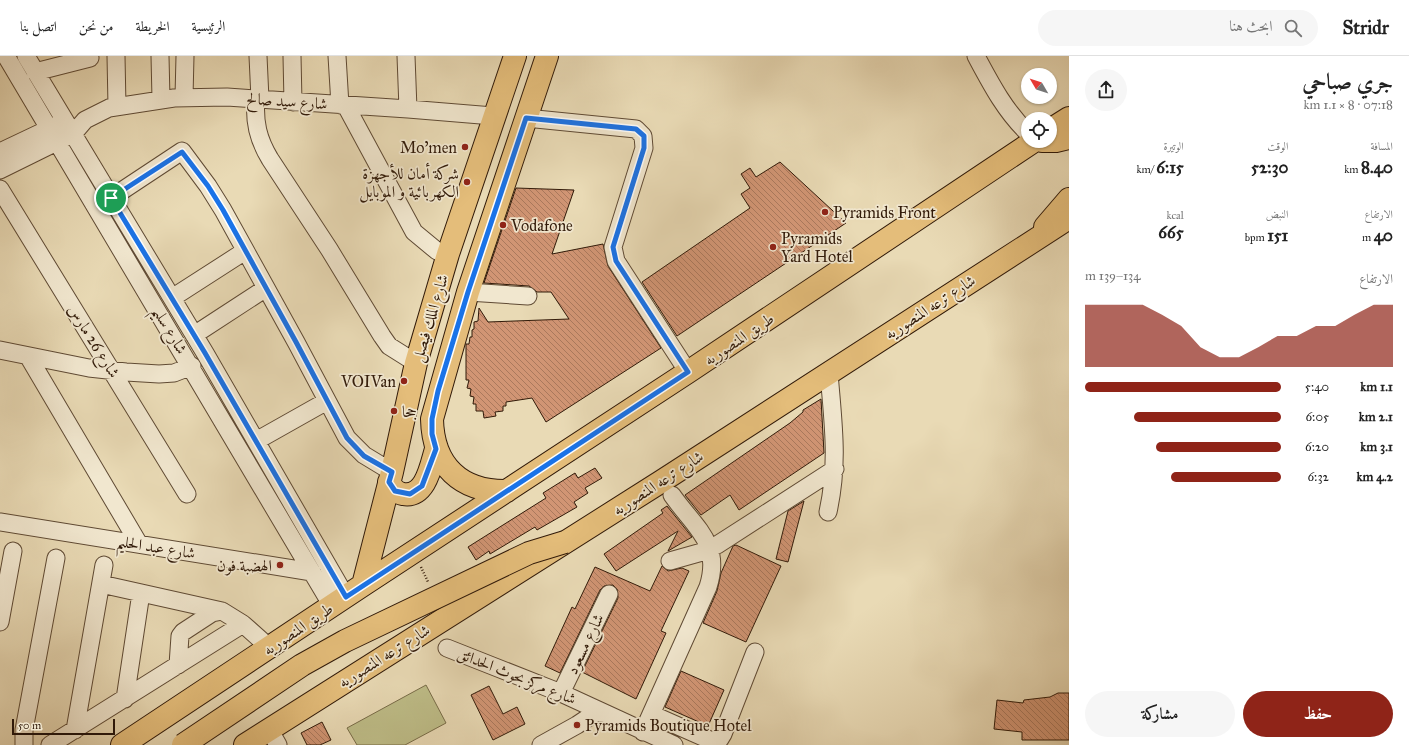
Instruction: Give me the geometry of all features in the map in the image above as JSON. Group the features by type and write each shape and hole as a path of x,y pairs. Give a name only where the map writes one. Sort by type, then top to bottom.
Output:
{"main road":[{"name":"شارع الملك فيصل","path":"347,596 391,477 416,363 448,254 515,56"},
{"name":"شارع الملك فيصل","path":"507,491 492,491 478,488 464,482 452,473 443,462 436,449 432,434 432,419 468,292 547,56"},
{"path":"1057,126 1069,118"},
{"path":"1057,141 1069,138"},
{"name":"طريق المنصوريه","path":"122,745 688,372 1024,148"},
{"path":"1038,238 1069,198"},
{"name":"شارع ترعه المنصوريه","path":"245,745 274,737 565,542 1069,218"},
{"path":"391,477 395,491 410,494 419,490 425,482 436,449"},
{"path":"183,745 302,665 345,641 529,553 565,542"}],"street":[{"name":"شارع سليم","path":"6,56 111,198 194,335 347,596"},
{"name":"شارع سليم","path":"26,56 35,72 61,132 192,366 312,572 347,596"},
{"path":"116,56 117,106"},
{"path":"160,56 161,99"},
{"path":"184,97 185,56"},
{"path":"258,56 258,99 255,115 257,130 262,146 329,249 382,336 390,346 416,363"},
{"path":"292,56 293,102"},
{"path":"337,56 343,106 414,232 437,251 448,254"},
{"path":"406,56 408,109"},
{"path":"976,56 998,97 1021,125"},
{"path":"35,72 90,58"},
{"name":"شارع سيد صالح","path":"61,132 117,106 184,97 227,97 494,116"},
{"path":"526,118 636,129 644,136 644,148 613,247 616,261 688,372"},
{"path":"0,152 61,132"},
{"path":"0,170 61,132"},
{"path":"111,198 182,152 208,186 245,250 347,438 364,456 391,477"},
{"name":"شارع 26 مارس","path":"0,189 187,494"},
{"path":"172,298 245,250"},
{"path":"194,335 266,288"},
{"path":"468,292 528,296"},
{"path":"0,350 112,370 158,374 174,372 192,366"},
{"path":"28,356 139,544"},
{"path":"828,512 835,469 829,373"},
{"path":"256,441 327,401"},
{"path":"670,561 709,548 835,469"},
{"path":"643,732 708,587 713,570 713,559 705,539 672,494"},
{"name":"شارع عبد الحليم","path":"0,522 312,572"},
{"path":"0,622 13,551"},
{"path":"24,745 24,730 56,558"},
{"path":"75,730 104,565"},
{"path":"101,584 222,611 243,624 270,648"},
{"path":"125,699 142,593"},
{"name":"شارع مسعود","path":"561,693 609,594"},
{"path":"178,665 180,636 183,632 212,613 222,611"},
{"path":"50,745 243,624"},
{"name":"شارع مركز بحوث الحدائق","path":"447,648 561,693 674,745"},
{"path":"651,714 712,741 720,739 755,652"},
{"path":"541,745 577,725 598,710"}],"shaded area":[{"path":"426,685 446,723 405,745 357,745 347,728"}],"building":[{"path":"780,162 846,223 677,336 642,282 750,208 741,194 750,188 741,174 750,168 756,177"},
{"path":"516,188 574,190 552,254 603,244 608,266 661,348 546,422 532,398 506,402 506,406 503,406 503,411 495,412 496,416 484,418 483,411 476,411 476,404 473,404 474,397 470,396 471,389 467,388 469,380 466,380 466,344 469,344 470,337 472,337 474,322 478,321 479,308 488,322 569,319 551,292 537,292 529,286 484,283"},
{"path":"821,399 824,453 739,510 730,495 701,515 685,495 790,423 803,412 803,410"},
{"path":"595,468 602,478 585,488 588,493 574,502 577,507 537,530 535,527 490,554 489,551 476,560 468,547 546,498 543,493 575,473 578,478"},
{"path":"804,501 788,562 776,559 788,511"},
{"path":"667,506 692,537 668,551 678,531 616,571 604,554 663,513 661,510"},
{"path":"736,545 781,566 746,642 703,623 717,591 721,573 733,546"},
{"path":"662,566 668,571 682,568 689,571 661,631 666,633 636,699 582,672 618,598 617,589 613,585 604,586 600,590 560,673 545,666 572,607 575,609 595,567 650,591"},
{"path":"681,671 724,690 708,726 665,707"},
{"path":"489,686 503,714 517,707 525,724 493,740 471,695"},
{"path":"1058,693 1069,693 1069,740 1022,740 1022,732 994,729 997,700 1023,703 1024,700 1050,697"},
{"path":"322,722 331,740 320,745 307,745 301,733"}],"place":[{"name":"Mo'men","path":"465,147"},
{"name":"شركة أمان للأجهزة الكهربائية و الموبايل","path":"467,182"},
{"name":"Pyramids Front","path":"825,212"},
{"name":"Vodafone","path":"503,225"},
{"name":"Pyramids Yard Hotel","path":"773,247"},
{"name":"VOIVan","path":"404,381"},
{"name":"جحا","path":"394,411"},
{"name":"الهضبة فون","path":"280,565"},
{"name":"Pyramids Boutique Hotel","path":"577,725"}],"route":[{"path":"526,118 636,129 644,136 644,148 613,247 616,261 688,372 346,597 205,353 111,198 182,152 192,163 223,210 347,438 364,456 392,472 389,482 395,491 410,494 419,490 425,482 436,449 432,434 432,419 438,391 468,292 526,118"}]}
